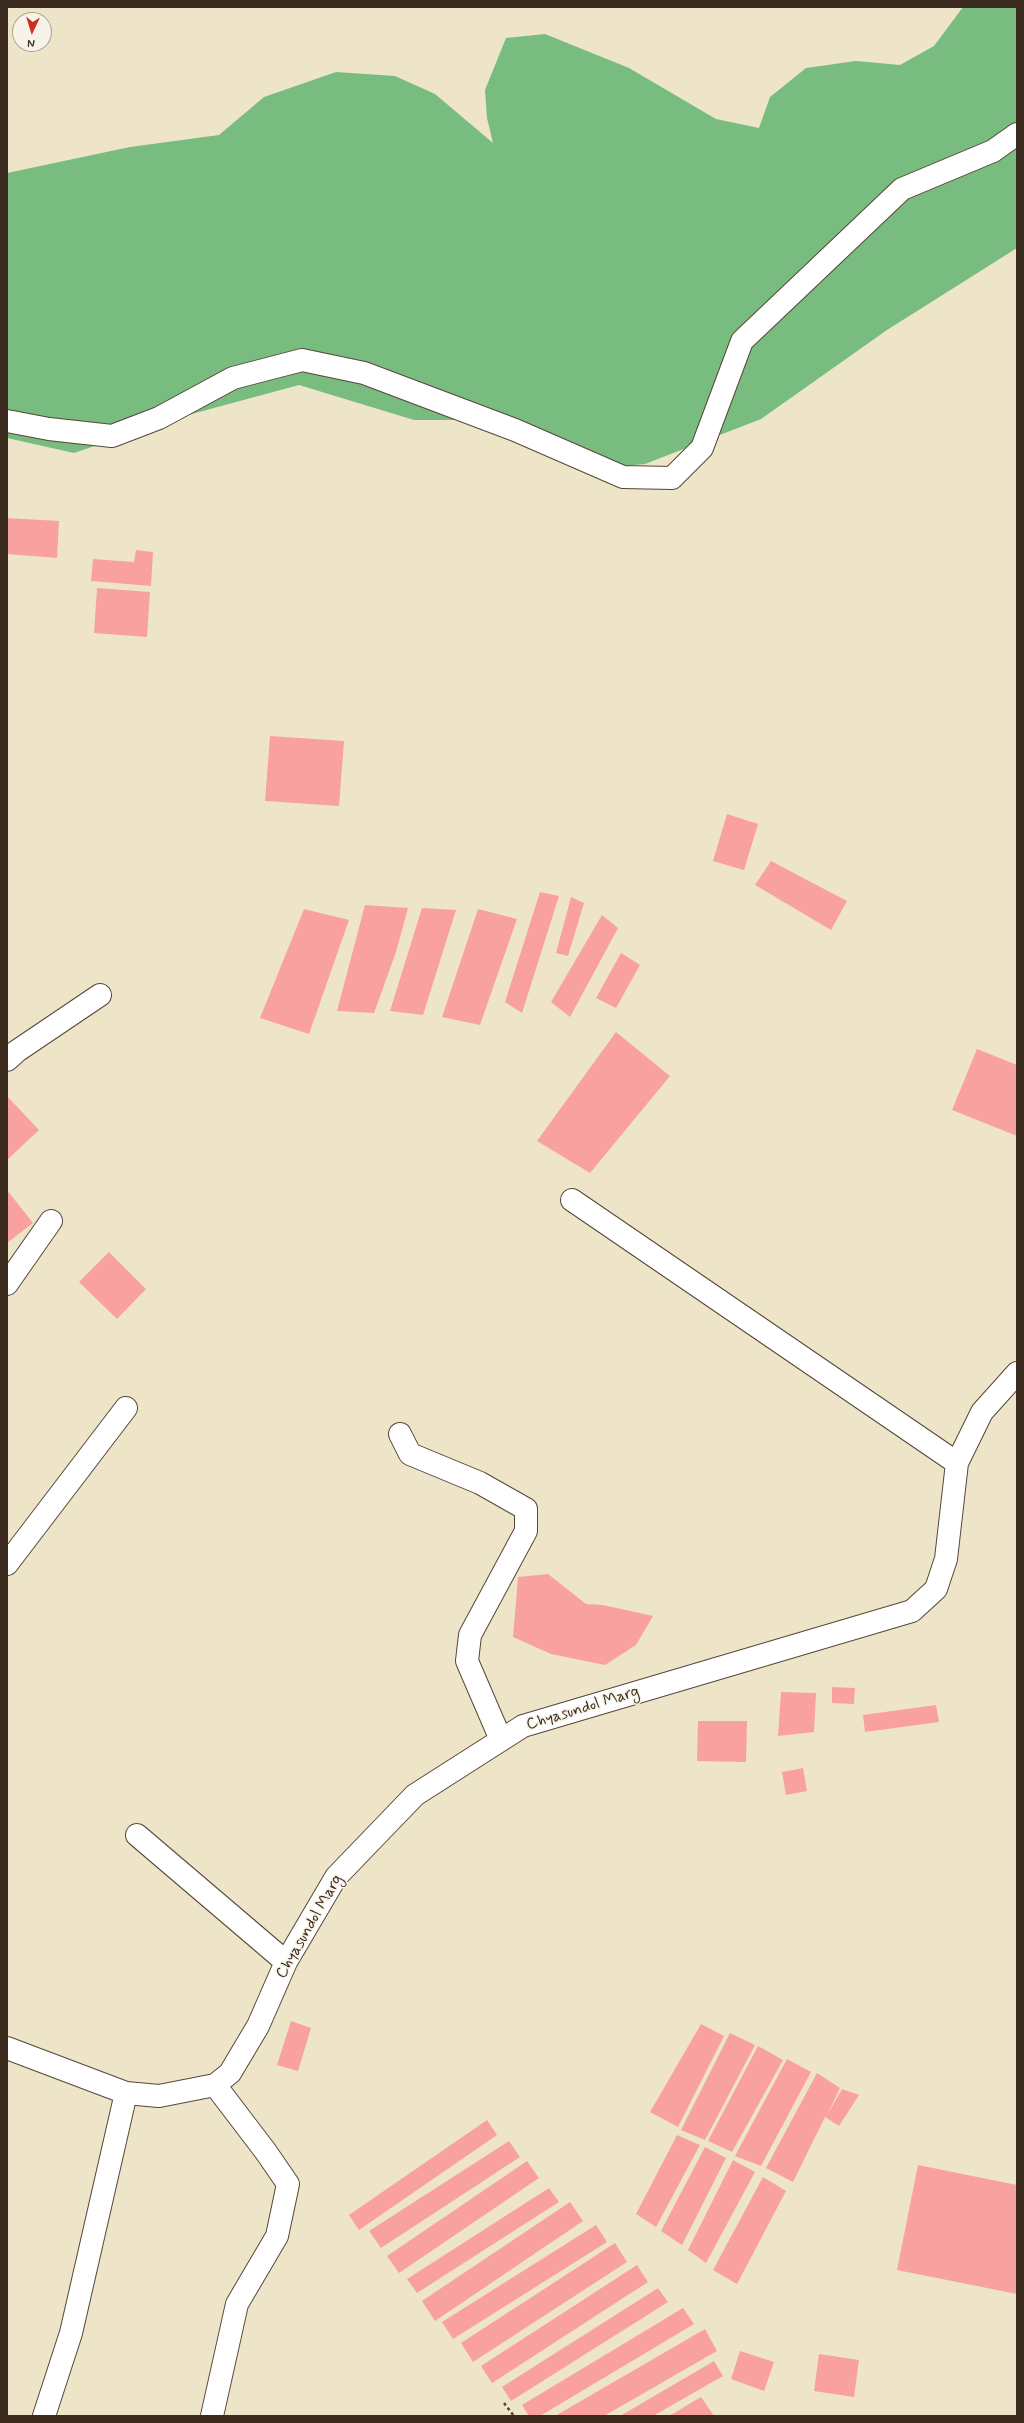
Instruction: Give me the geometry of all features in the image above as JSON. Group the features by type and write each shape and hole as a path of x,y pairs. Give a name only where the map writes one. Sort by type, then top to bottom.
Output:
{"street":[{"path":"7,421 49,429 112,436 159,418 233,378 302,360 364,373 515,430 623,477 672,478 702,448 742,341 902,189 994,151 1017,134"},
{"path":"7,1060 17,1051 100,995"},
{"path":"572,1200 957,1463"},
{"path":"7,1284 50,1221"},
{"name":"Chyasundol Marg","path":"216,2085 230,2073 258,2026 286,1962 336,1877 415,1795 523,1726 912,1611 936,1589 946,1559 957,1463 982,1412 1017,1373"},
{"path":"7,1564 126,1408"},
{"path":"400,1434 410,1454 480,1483 526,1509 526,1531 470,1636 467,1661 501,1740"},
{"path":"137,1835 286,1962"},
{"path":"7,2048 126,2093 159,2096 216,2085 288,2184 277,2236 237,2304 212,2416"},
{"path":"44,2416 71,2332 126,2093"}],"path":[{"path":"504,2403 514,2416"}],"green space":[{"path":"963,7 1017,7 1017,248 887,330 761,419 645,464 613,467 575,444 511,433 464,420 414,420 299,385 177,418 74,453 7,438 7,173 130,147 219,135 264,97 336,72 395,76 435,94 493,143 487,118 485,90 506,38 545,34 629,68 716,119 759,128 770,97 806,68 856,61 900,65 934,46"}],"building":[{"path":"7,518 59,521 57,558 7,554"},
{"path":"136,550 153,552 151,586 91,581 93,559 134,562"},
{"path":"97,588 150,592 147,637 94,633"},
{"path":"270,736 344,741 339,806 265,801"},
{"path":"727,814 758,824 744,870 713,861"},
{"path":"771,861 847,901 831,930 755,885"},
{"path":"540,892 559,896 522,1013 505,1002"},
{"path":"571,897 584,903 568,956 556,953"},
{"path":"365,905 408,908 396,952 374,1013 337,1011"},
{"path":"422,908 456,910 423,1015 390,1011"},
{"path":"304,909 349,920 309,1034 260,1018"},
{"path":"478,909 517,919 480,1025 442,1017"},
{"path":"602,915 618,928 570,1017 551,1002"},
{"path":"621,953 640,965 616,1008 596,998"},
{"path":"616,1032 670,1076 590,1173 537,1141"},
{"path":"977,1049 1017,1065 1017,1136 952,1110"},
{"path":"7,1096 39,1130 7,1160"},
{"path":"7,1190 33,1223 7,1243"},
{"path":"109,1252 146,1289 117,1319 79,1282"},
{"path":"548,1574 586,1604 603,1605 653,1616 636,1645 605,1665 551,1654 513,1637 518,1577"},
{"path":"832,1687 855,1688 854,1704 832,1703"},
{"path":"781,1692 816,1693 814,1732 778,1736"},
{"path":"936,1705 939,1722 865,1732 863,1715"},
{"path":"698,1721 747,1721 746,1762 697,1761"},
{"path":"803,1768 807,1791 786,1795 782,1772"},
{"path":"291,2021 311,2028 298,2071 277,2065"},
{"path":"701,2024 724,2036 678,2127 650,2112"},
{"path":"730,2033 755,2045 705,2140 681,2130"},
{"path":"758,2046 783,2060 732,2152 708,2141"},
{"path":"787,2059 811,2072 761,2166 735,2156"},
{"path":"817,2073 840,2088 827,2115 842,2089 859,2095 839,2126 825,2117 793,2182 766,2168"},
{"path":"487,2120 497,2135 359,2230 349,2215"},
{"path":"677,2135 700,2145 656,2227 636,2214"},
{"path":"509,2141 520,2157 381,2248 369,2231"},
{"path":"705,2147 726,2158 682,2245 661,2231"},
{"path":"733,2160 755,2172 706,2263 688,2250"},
{"path":"527,2161 539,2178 399,2273 387,2256"},
{"path":"918,2165 1017,2185 1017,2294 897,2270"},
{"path":"763,2177 786,2191 737,2284 713,2270"},
{"path":"549,2188 559,2202 417,2293 407,2279"},
{"path":"570,2202 583,2221 435,2321 422,2301"},
{"path":"596,2225 607,2242 453,2339 442,2322"},
{"path":"615,2243 627,2262 473,2362 461,2343"},
{"path":"637,2265 648,2282 492,2383 481,2366"},
{"path":"658,2288 668,2302 511,2401 502,2387"},
{"path":"683,2308 694,2324 540,2416 529,2416 522,2405"},
{"path":"705,2329 717,2351 604,2416 555,2416"},
{"path":"740,2351 774,2362 764,2391 731,2379"},
{"path":"819,2354 859,2360 854,2397 814,2391"},
{"path":"714,2361 723,2376 653,2416 620,2416"},
{"path":"701,2397 714,2416 669,2416"}]}
